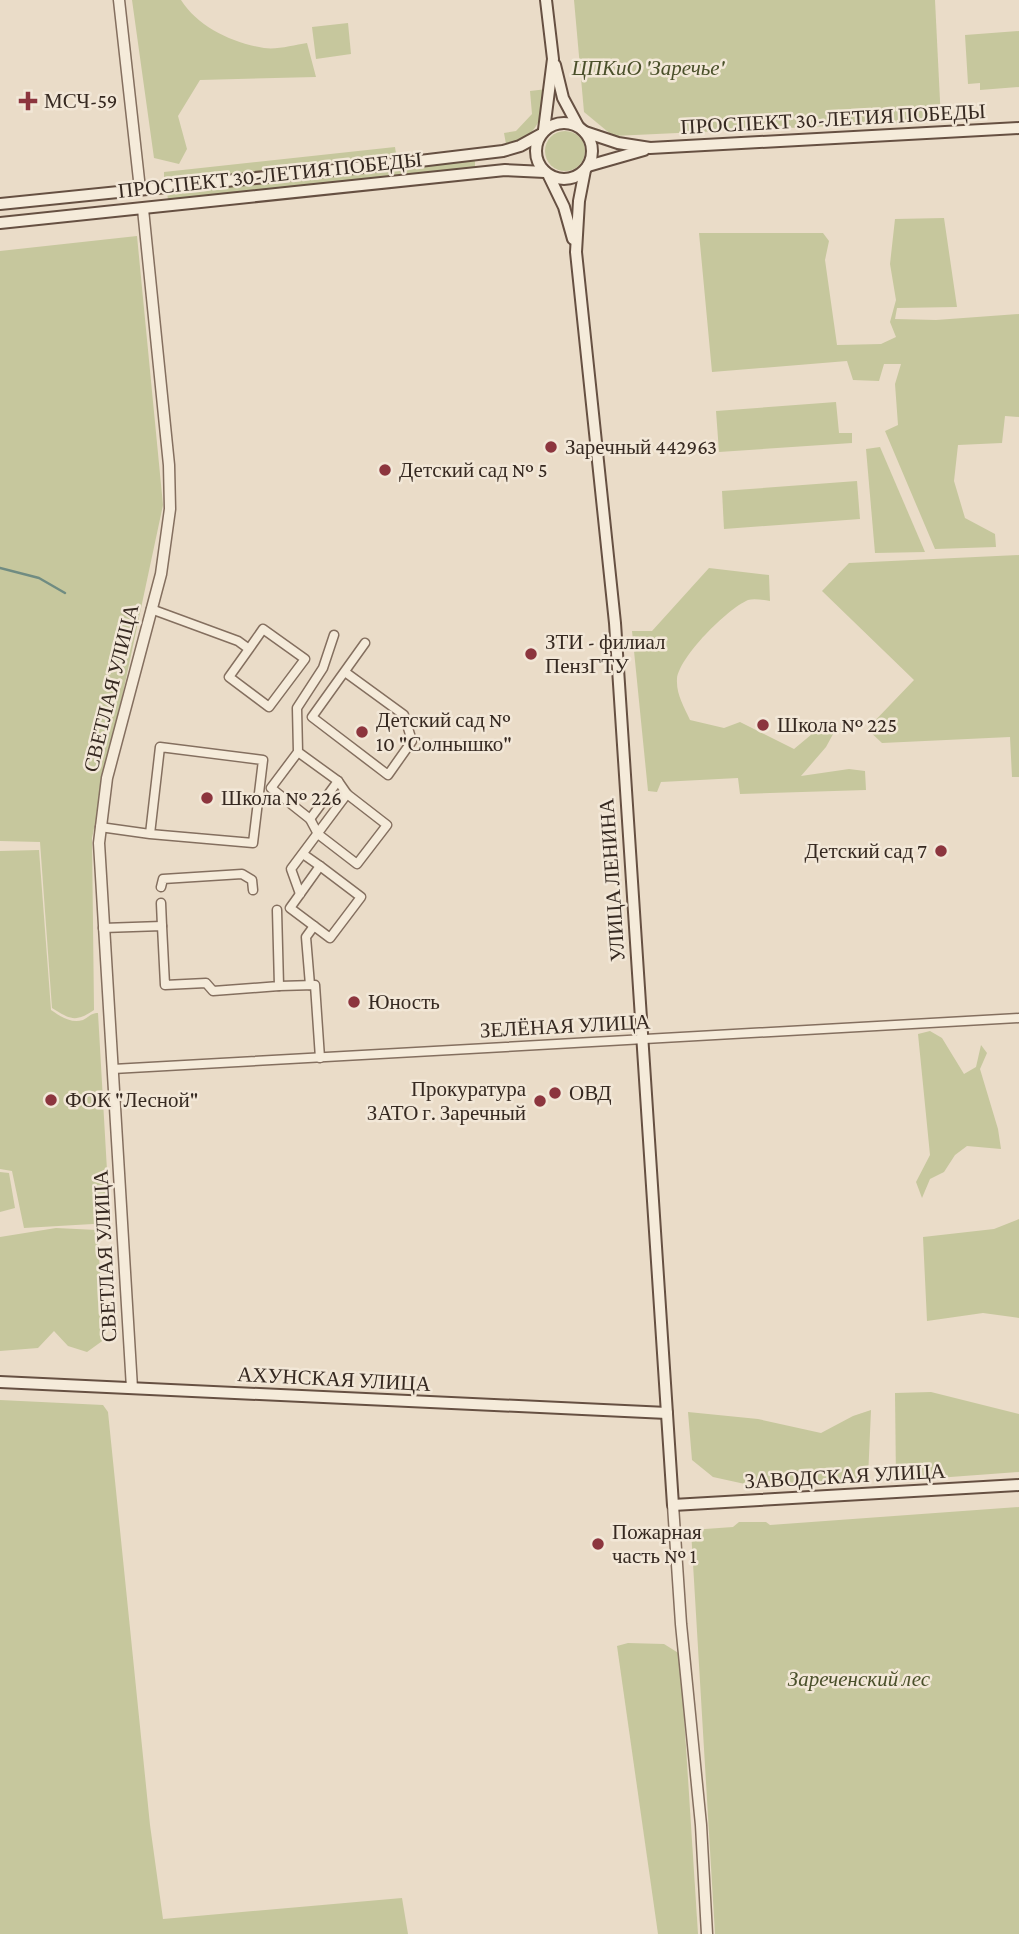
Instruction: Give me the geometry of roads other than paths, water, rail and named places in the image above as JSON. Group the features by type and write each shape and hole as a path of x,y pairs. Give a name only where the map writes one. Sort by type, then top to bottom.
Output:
{"main road":[{"path":"546,0 553,59 563,98 592,148 586,168 568,179 547,174 538,164 536,154 553,59"},
{"path":"542,132 561,122 582,129"},
{"name":"ПРОСПЕКТ 30-ЛЕТИЯ ПОБЕДЫ","path":"582,129 618,143 650,148 1019,128"},
{"name":"ПРОСПЕКТ 30-ЛЕТИЯ ПОБЕДЫ","path":"0,204 503,151 520,146 542,132"},
{"name":"ПРОСПЕКТ 30-ЛЕТИЯ ПОБЕДЫ","path":"586,168 650,148"},
{"name":"УЛИЦА ЛЕНИНА","path":"576,252 579,201 586,168"},
{"name":"ПРОСПЕКТ 30-ЛЕТИЯ ПОБЕДЫ","path":"0,223 505,170 547,174"},
{"name":"УЛИЦА ЛЕНИНА","path":"547,174 564,208 576,252 615,624 673,1505"},
{"name":"СВЕТЛАЯ УЛИЦА","path":"140,189 143,209"},
{"name":"АХУНСКАЯ УЛИЦА","path":"0,1382 667,1413"},
{"name":"ЗАВОДСКАЯ УЛИЦА","path":"673,1505 1019,1485"}],"street":[{"name":"СВЕТЛАЯ УЛИЦА","path":"119,0 140,189"},
{"name":"СВЕТЛАЯ УЛИЦА","path":"132,1388 99,857 107,778 167,542 170,509 169,465 143,209"},
{"path":"151,609 238,641 249,649"},
{"path":"263,629 305,659 270,707 229,677 249,649 263,629"},
{"path":"298,752 338,781 347,794 387,825 357,864 318,834 310,819 271,789 298,752 297,708 323,668 334,635"},
{"path":"345,672 404,715 412,741 388,775 312,717 365,643"},
{"path":"100,827 150,834 253,844 263,760 160,747 150,834"},
{"path":"310,819 338,781"},
{"path":"300,894 291,869 347,794"},
{"path":"303,853 320,866 360,897 330,938 290,908 320,866"},
{"path":"160,887 163,879 242,874 252,880 253,890"},
{"path":"161,903 165,985 206,983 214,991 315,985 320,1058"},
{"path":"277,910 279,986"},
{"path":"103,928 162,926"},
{"path":"310,985 306,937 314,926"},
{"name":"ЗЕЛЁНАЯ УЛИЦА","path":"113,1069 1019,1018"},
{"path":"673,1505 681,1625 701,1825 707,1934"}],"waterway":[{"path":"0,568 39,578 65,593"}],"place":[{"name":"МСЧ-59","path":"28,101"},
{"name":"Заречный 442963","path":"551,447"},
{"name":"Детский сад № 5","path":"385,470"},
{"name":"ЗТИ - филиал ПензГТУ","path":"531,654"},
{"name":"Школа № 225","path":"763,725"},
{"name":"Детский сад № 10 \"Солнышко\"","path":"362,732"},
{"name":"Школа № 226","path":"207,798"},
{"name":"Детский сад 7","path":"941,851"},
{"name":"Юность","path":"354,1002"},
{"name":"ОВД","path":"555,1093"},
{"name":"ФОК \"Лесной\"","path":"51,1100"},
{"name":"Прокуратура ЗАТО г. Заречный","path":"540,1101"},
{"name":"Пожарная часть № 1","path":"598,1544"}],"park label":[{"name":"ЦПКиО 'Заречье'","path":"648,68"},
{"name":"Зареченский лес","path":"859,1679"}]}
